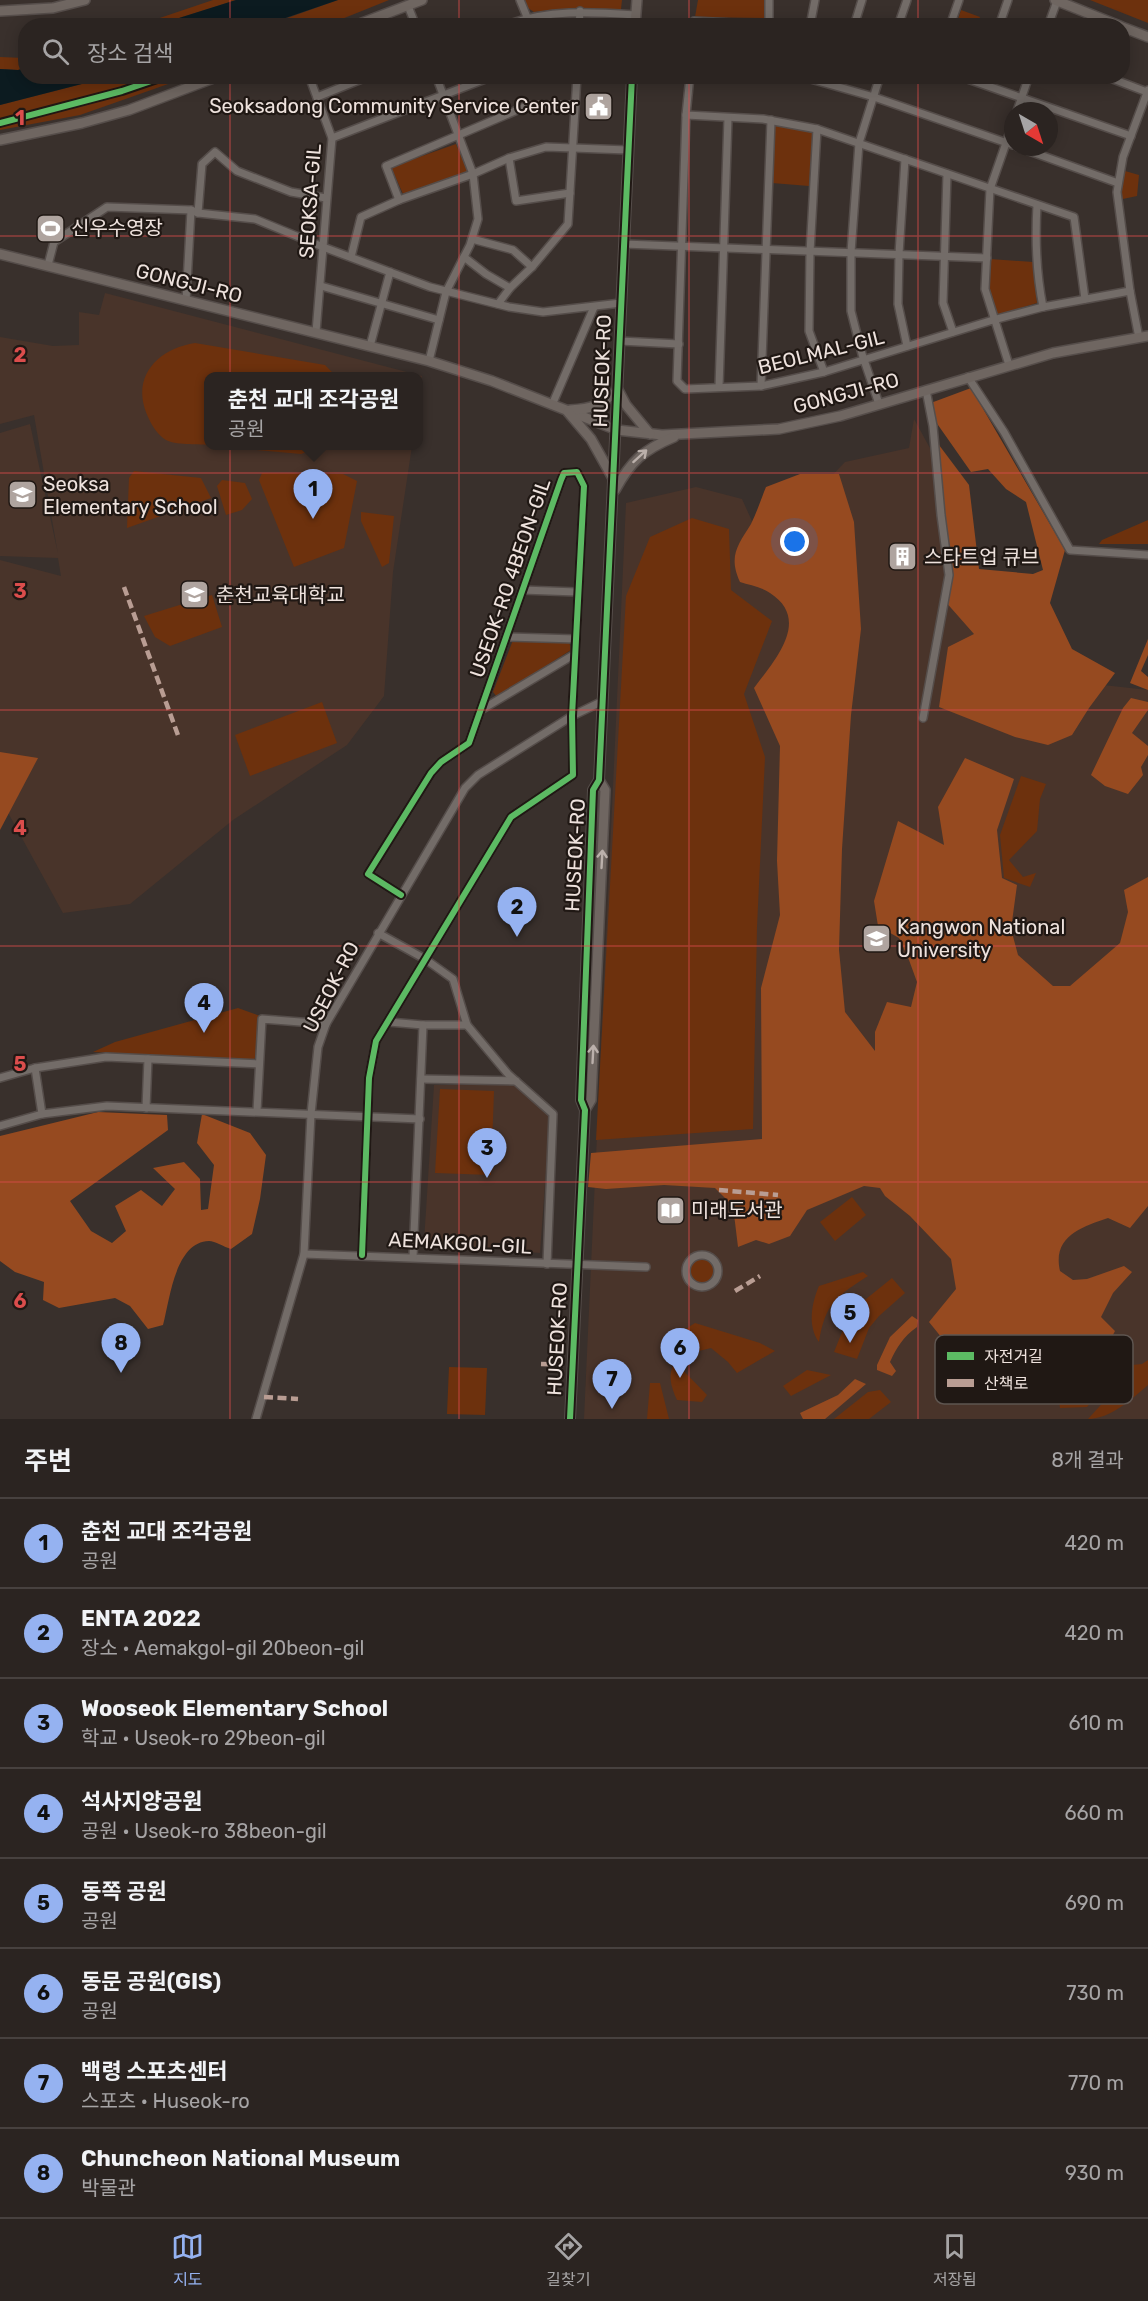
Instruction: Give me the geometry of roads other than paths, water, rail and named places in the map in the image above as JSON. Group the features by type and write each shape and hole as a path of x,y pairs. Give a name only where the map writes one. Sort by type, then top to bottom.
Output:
{"street":[{"path":"0,12 52,8 85,0"},
{"path":"376,18 422,0"},
{"path":"520,0 527,17 580,11 624,18"},
{"path":"636,18 637,0"},
{"path":"769,0 769,18"},
{"path":"812,18 815,0"},
{"path":"856,18 862,0"},
{"path":"901,18 907,0"},
{"path":"953,18 959,0"},
{"path":"1002,18 1008,0"},
{"path":"1050,18 1056,0 1101,18"},
{"path":"408,6 413,18"},
{"path":"580,11 580,18"},
{"path":"1130,30 1148,37"},
{"path":"0,140 129,111 198,84"},
{"name":"SEOKSA-GIL","path":"312,84 332,138 322,247 321,286 315,332"},
{"path":"316,97 349,84"},
{"path":"429,361 446,292 472,239 478,219 473,174 439,84"},
{"path":"332,138 472,84"},
{"path":"498,304 568,224 576,84"},
{"name":"HUSEOK-RO","path":"570,1419 585,1110 591,1100 605,790 599,780 632,84"},
{"name":"BEOLMAL-GIL","path":"689,84 686,115 677,381 685,389 761,386 824,372 864,358 1043,307 1130,291"},
{"path":"828,84 874,97 1004,142"},
{"path":"878,84 859,143 851,252 852,311 879,404"},
{"path":"988,84 1021,98 1131,136"},
{"path":"1020,102 1026,84"},
{"path":"1128,84 1148,91 1123,157 1117,192 1130,291 1143,337"},
{"path":"399,200 386,166 529,105 575,105"},
{"path":"686,115 771,120 817,129 1074,217 1085,299"},
{"path":"719,387 728,118"},
{"path":"761,386 760,366 768,250 771,120"},
{"path":"817,129 810,252 809,331 824,372"},
{"path":"351,257 361,217 399,200 473,174 509,158 546,147 628,150"},
{"path":"186,301 202,164 215,152 237,171 291,192 327,198"},
{"path":"1005,156 990,189 985,289 1009,365"},
{"path":"1043,156 1118,183"},
{"path":"509,158 516,201 570,193"},
{"path":"905,159 898,254 898,304 907,346"},
{"path":"947,174 943,303 953,333"},
{"path":"1037,204 1034,242 1043,307"},
{"path":"48,265 54,242 107,207 195,211 255,219 322,247 446,292 453,291 498,304 543,312 594,308 621,303"},
{"path":"472,239 513,250 532,267"},
{"path":"624,244 987,258"},
{"name":"GONGJI-RO","path":"0,254 429,361 492,381 617,430 650,434 680,435 779,429 840,416 1053,353 1143,337"},
{"path":"464,257 486,274 510,288"},
{"path":"370,346 390,272"},
{"path":"321,286 439,320"},
{"path":"552,405 594,308"},
{"path":"620,341 679,344"},
{"path":"968,377 1004,432 1070,550 1148,555"},
{"path":"567,410 590,409 605,401 618,390 626,405 650,434"},
{"path":"923,718 949,575 933,426 926,390"},
{"path":"567,410 591,439 614,480"},
{"path":"614,492 625,471 641,454 655,445 680,435"},
{"name":"USEOK-RO 4BEON-GIL","path":"401,895 368,873 431,773 441,762 469,743 561,480 564,473 577,472 584,486 572,716 573,775 511,817 425,959"},
{"name":"USEOK-RO 4BEON-GIL","path":"522,590 578,592"},
{"name":"USEOK-RO 4BEON-GIL","path":"506,637 576,639"},
{"name":"USEOK-RO 4BEON-GIL","path":"481,710 575,654"},
{"name":"USEOK-RO","path":"256,1419 304,1254 311,1114 318,1047 326,1024 465,788 478,775 572,716 603,701"},
{"path":"378,933 425,959 453,979 468,1025 516,1081 553,1114 547,1264"},
{"path":"362,1255 369,1078 376,1041 425,959"},
{"path":"258,1111 262,1019 326,1024"},
{"path":"389,1022 468,1025"},
{"path":"412,1257 423,1025"},
{"path":"0,1078 34,1068 106,1056 259,1064"},
{"path":"146,1108 148,1059"},
{"path":"34,1068 42,1114"},
{"path":"421,1079 516,1081"},
{"path":"0,1126 42,1114 107,1106 420,1119"},
{"name":"AEMAKGOL-GIL","path":"304,1254 646,1267"},
{"path":"696,1255 707,1255 716,1262 718,1273 712,1283 702,1287 689,1281 685,1268 687,1262 696,1255"}],"place":[{"name":"Seoksadong Community Service Center","path":"599,106"},
{"name":"신우수영장","path":"50,228"},
{"name":"Seoksa Elementary School","path":"22,495"},
{"name":"춘천 교대 조각공원","path":"313,519"},
{"name":"스타트업 큐브","path":"903,557"},
{"name":"춘천교육대학교","path":"195,595"},
{"name":"ENTA 2022","path":"517,937"},
{"name":"Kangwon National University","path":"876,938"},
{"name":"석사지양공원","path":"204,1033"},
{"name":"Wooseok Elementary School","path":"487,1178"},
{"name":"미래도서관","path":"670,1210"},
{"name":"동쪽 공원","path":"850,1343"},
{"name":"Chuncheon National Museum","path":"121,1373"},
{"name":"동문 공원(GIS)","path":"680,1378"},
{"name":"백령 스포츠센터","path":"612,1409"}]}
